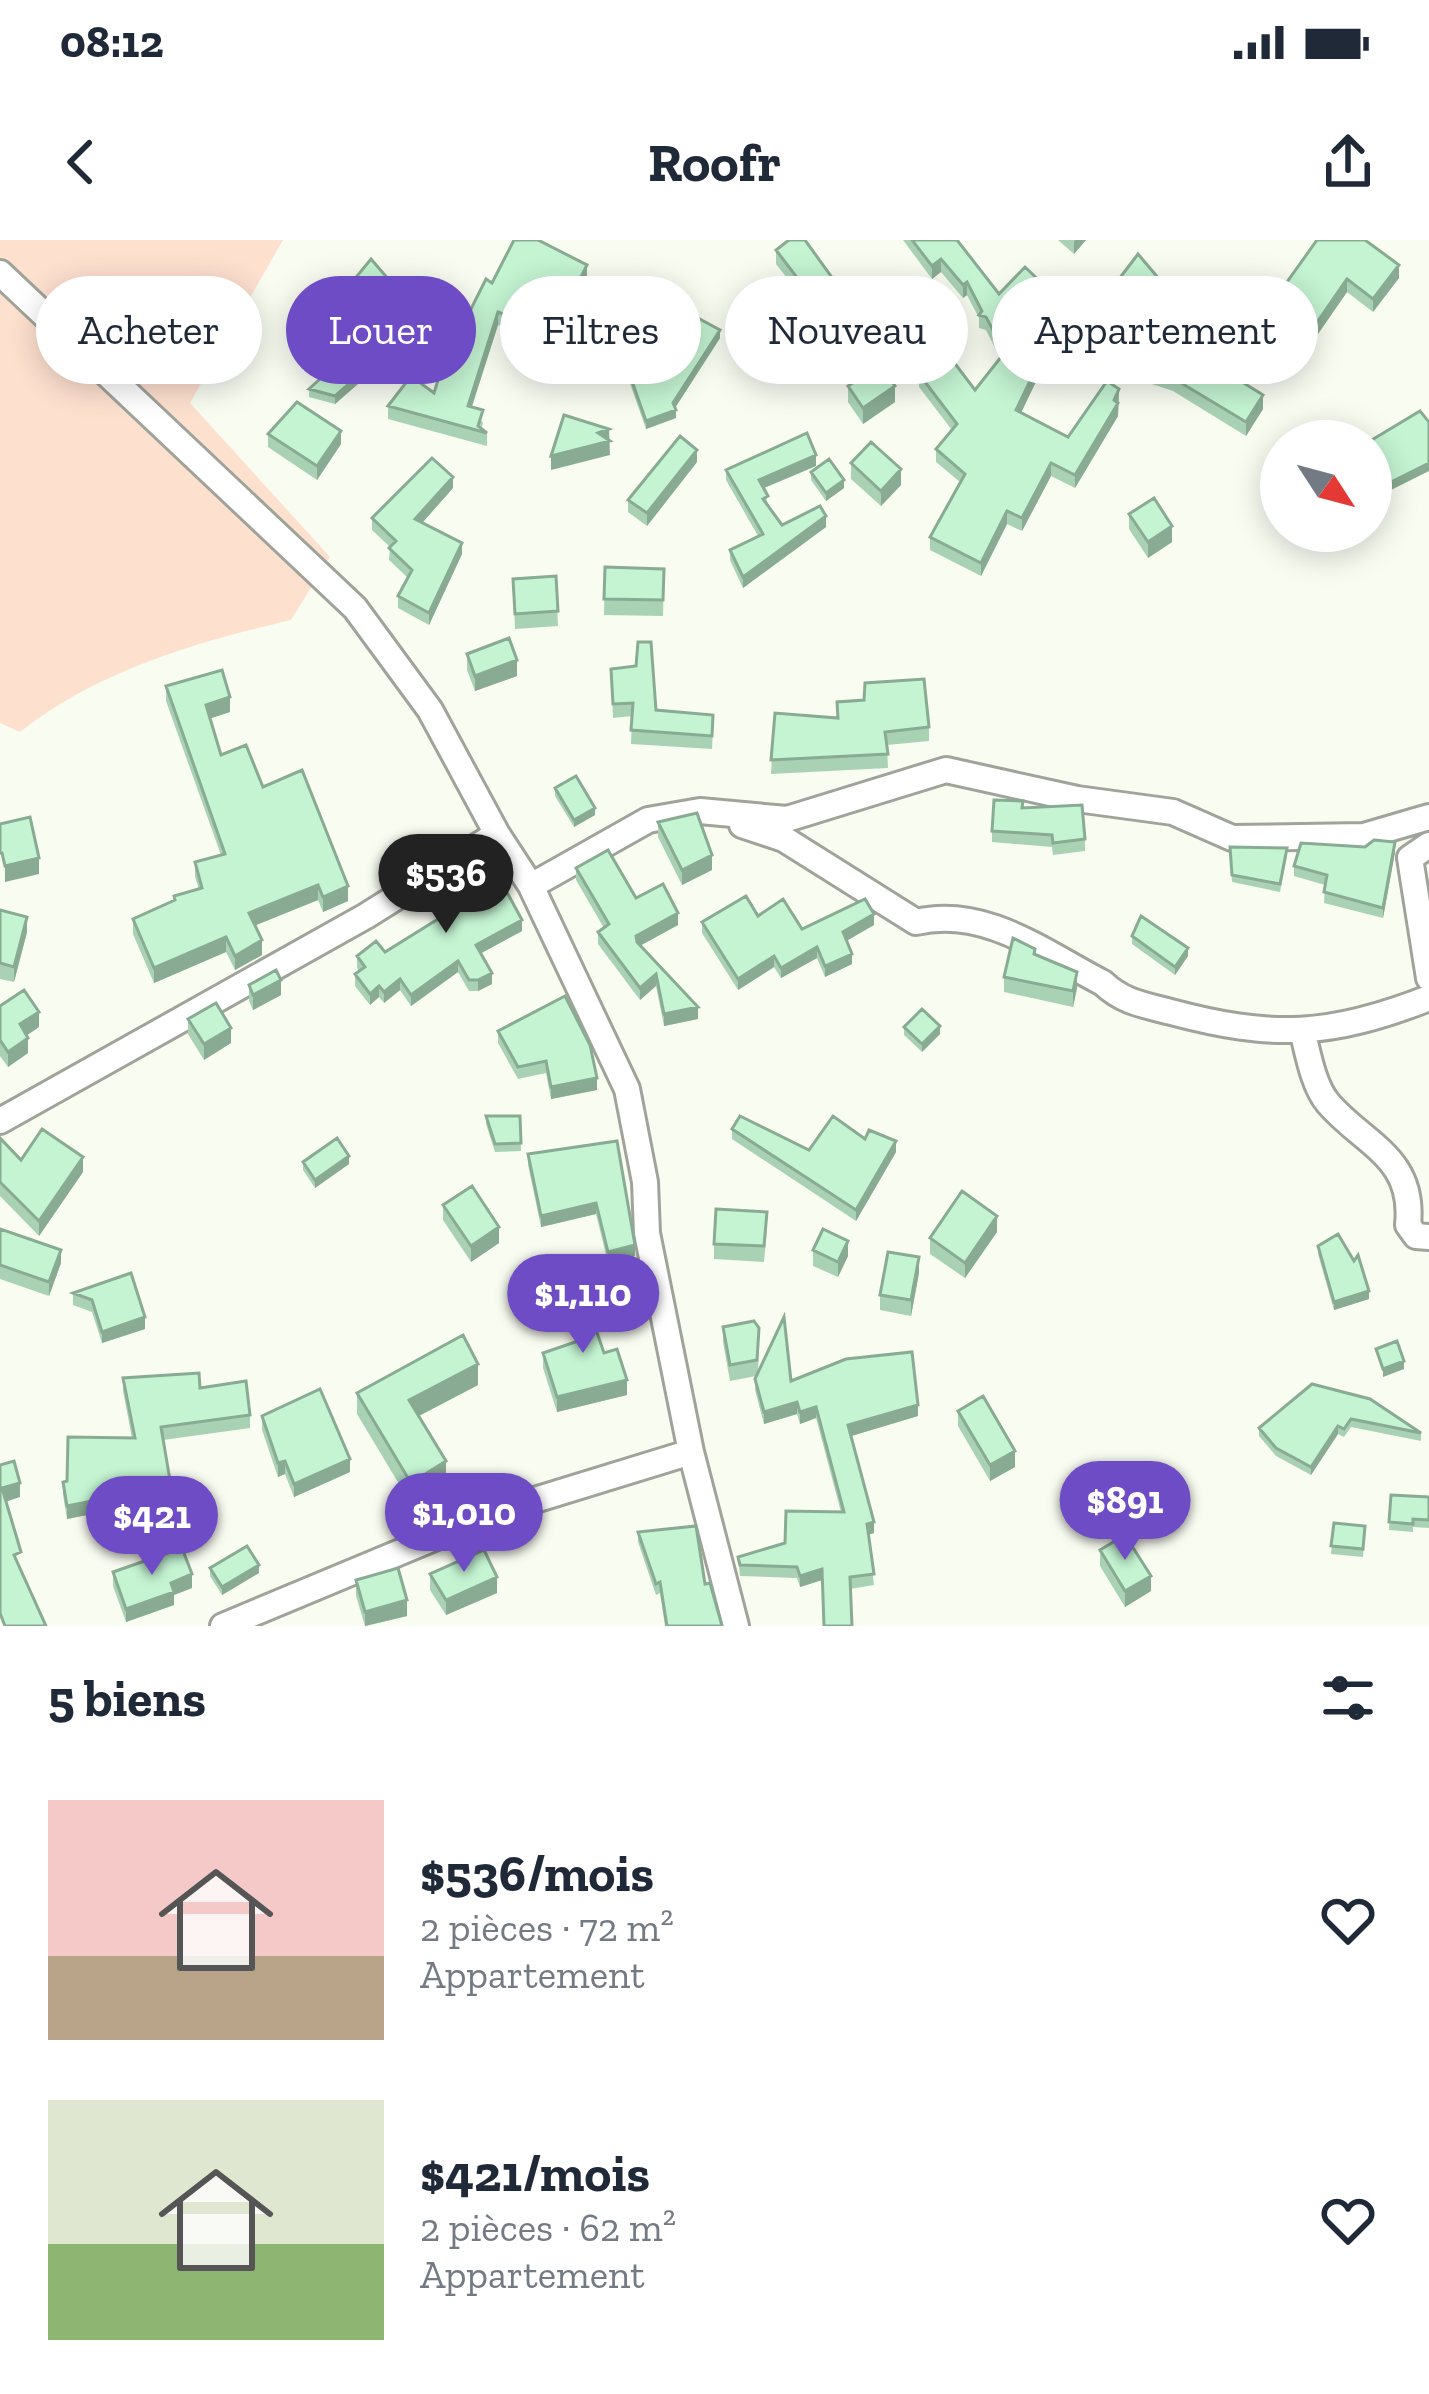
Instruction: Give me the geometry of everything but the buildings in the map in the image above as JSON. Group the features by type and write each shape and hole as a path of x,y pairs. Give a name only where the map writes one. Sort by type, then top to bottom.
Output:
{"street":[{"path":"0,273 355,608 430,710 496,834 531,886 627,1089 645,1182 647,1233 691,1452 736,1626"},
{"path":"531,886 648,820 700,811 788,819 946,770 1077,799 1173,812 1232,838 1364,836 1429,817"},
{"path":"700,811 784,839 916,922 943,916 978,918 1103,982 1119,999 1250,1031 1301,1030 1429,998"},
{"path":"0,1121 366,916 496,834"},
{"path":"1429,845 1410,859 1429,978"},
{"path":"1301,1030 1327,1102 1376,1142 1403,1180 1410,1202 1408,1225 1415,1236 1429,1237"},
{"path":"223,1626 499,1511 691,1452"}],"shaded area":[{"path":"0,240 283,240 262,277 36,276 36,384 201,384 190,403 330,557 291,620 219,638 115,675 20,732 0,723"}]}
